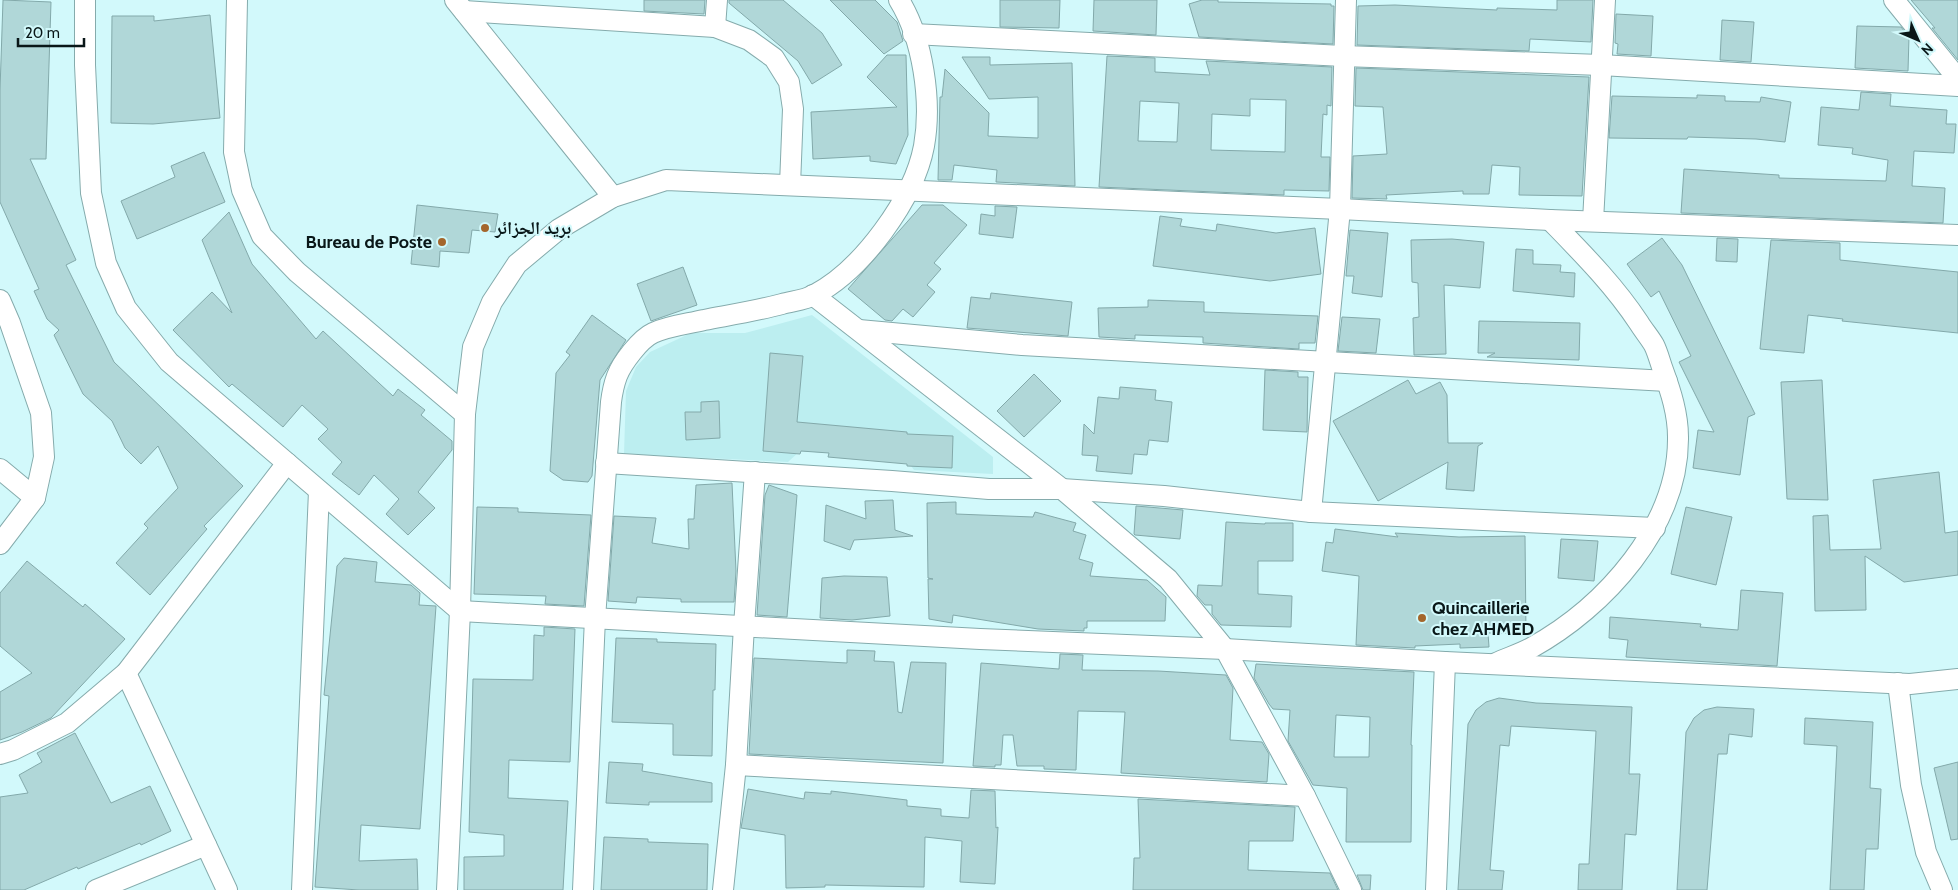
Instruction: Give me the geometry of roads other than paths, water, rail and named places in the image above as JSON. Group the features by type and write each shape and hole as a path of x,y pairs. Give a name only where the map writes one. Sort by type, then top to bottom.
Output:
{"street":[{"path":"85,0 85,65 91,193 106,263 126,308 169,362 460,611 980,639 1225,649 1445,662 1910,684 1958,679"},
{"path":"237,0 234,152 242,190 262,236 297,272 465,414"},
{"path":"715,27 717,0"},
{"path":"583,890 594,618 610,402 617,375 632,351 651,334 684,324 761,310 813,295 842,278 868,252 897,211 924,147 928,98 921,52 899,0"},
{"path":"1311,512 1340,209 1346,0"},
{"path":"1594,221 1605,0"},
{"path":"1894,0 1958,80"},
{"path":"459,6 613,197"},
{"path":"459,6 715,27 750,40 774,58 789,82 794,109 790,185"},
{"path":"913,34 1343,56 1601,65 1958,86"},
{"path":"447,890 460,611 465,414 473,348 492,302 517,264 559,229 613,197 666,180 1550,220 1958,235"},
{"path":"1491,664 1537,644 1596,601 1626,568 1655,528 1665,506 1674,478 1678,437 1672,395 1654,346 1624,301 1550,220"},
{"path":"813,295 1062,489 1168,579 1225,649 1305,796 1351,890"},
{"path":"0,300 10,323 41,413 44,457 35,498 0,544"},
{"path":"859,330 1022,345 1667,381"},
{"path":"0,754 13,750 67,723 126,673 287,463"},
{"path":"606,463 989,489 1062,489 1164,496 1311,512 1655,528"},
{"path":"0,469 35,498"},
{"path":"723,890 736,765 755,472"},
{"path":"302,890 319,491"},
{"path":"1436,890 1445,662"},
{"path":"126,673 227,890"},
{"path":"1898,683 1911,785 1926,852 1942,890"},
{"path":"736,765 1305,796"},
{"path":"96,890 206,845"},
{"path":"1953,890 1958,887"}],"place":[{"name":"بريد الجزائر","path":"485,228"},
{"name":"Bureau de Poste","path":"442,242"},
{"name":"Quincaillerie chez AHMED","path":"1422,618"}]}
